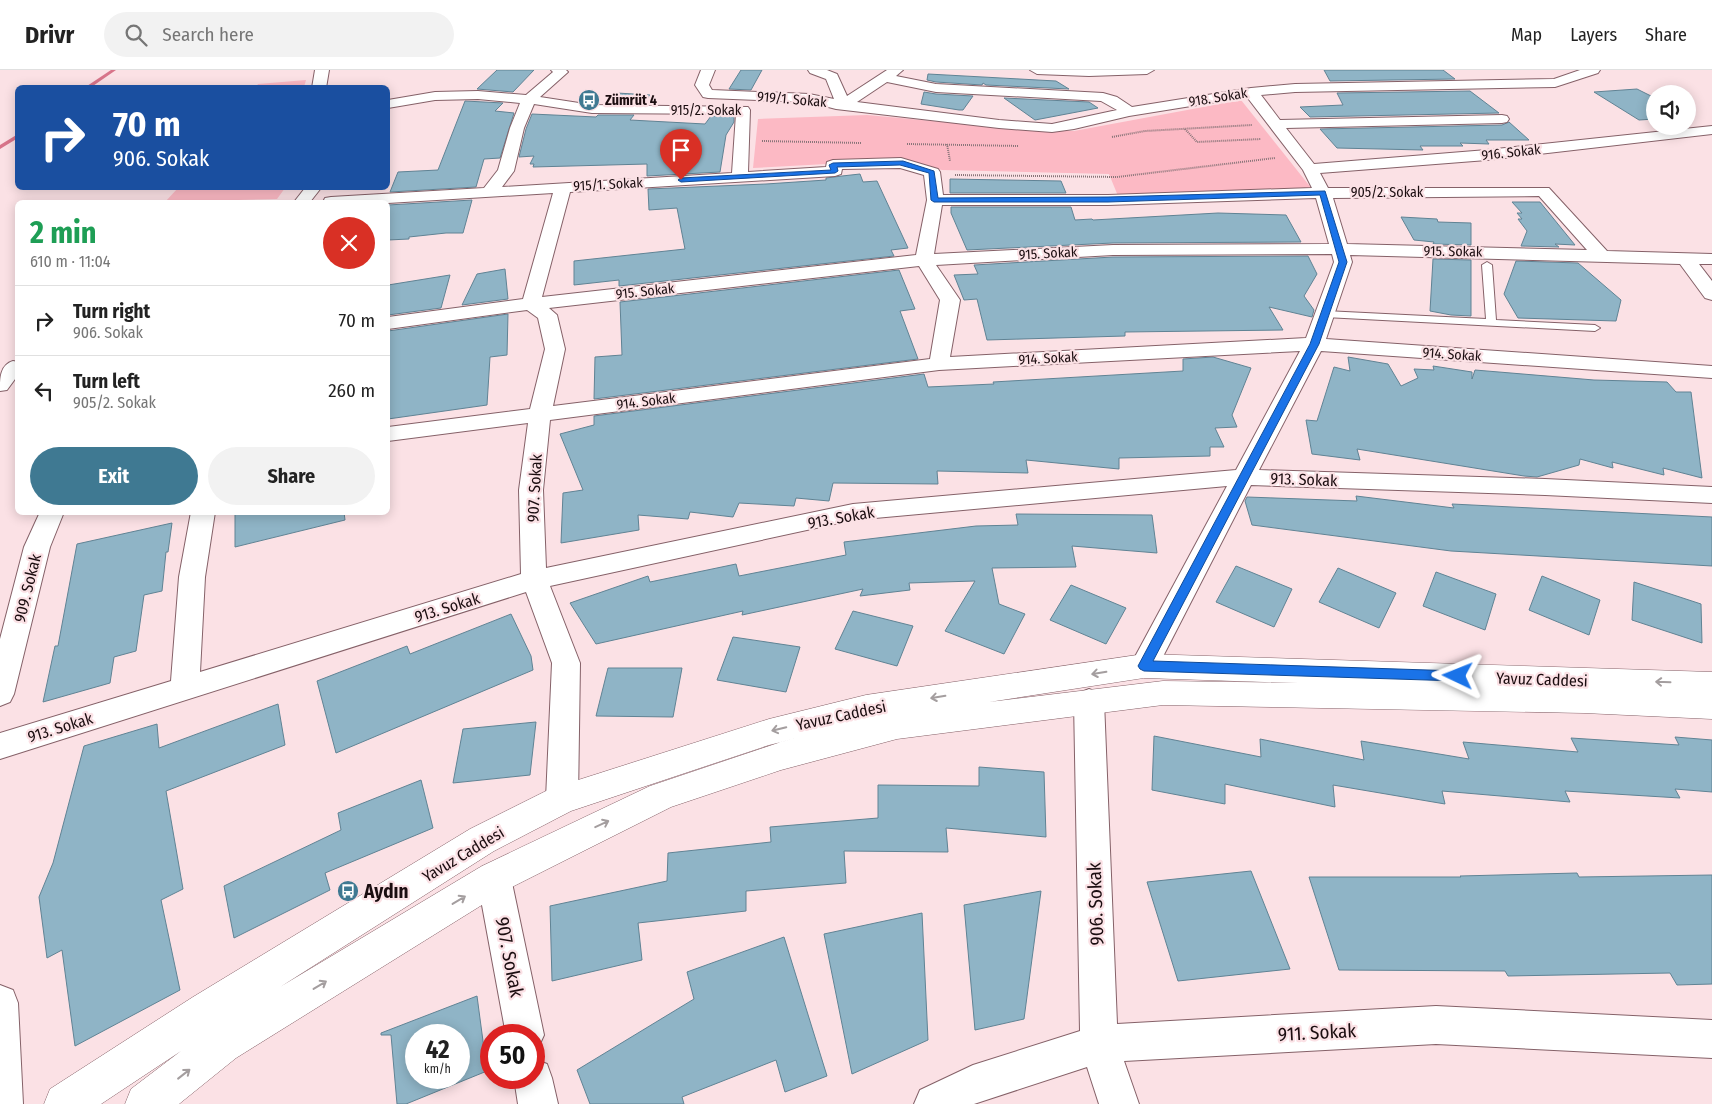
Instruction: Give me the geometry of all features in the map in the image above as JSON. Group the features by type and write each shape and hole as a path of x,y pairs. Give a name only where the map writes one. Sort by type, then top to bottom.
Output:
{"main road":[{"name":"Yavuz Caddesi","path":"65,1104 216,1006 482,840 562,800 769,732 866,708 1144,666 1712,684"},
{"name":"Yavuz Caddesi","path":"146,1104 222,1044 494,878 662,796 780,756 897,726 1164,693 1584,700 1712,706"}],"street":[{"path":"320,85 322,70"},
{"path":"490,191 506,172 517,128 530,99 560,72 558,70"},
{"name":"919/1. Sokak","path":"708,70 702,85 708,94 809,98 844,105"},
{"path":"815,70 832,77 844,105 890,74 936,88 1103,97 1112,100 1129,112"},
{"path":"1037,70 1089,72 1147,70"},
{"name":"918. Sokak","path":"844,105 999,124 1052,128 1074,126 1129,112 1251,92 1295,88 1555,83 1593,70"},
{"path":"1285,76 1295,88"},
{"path":"1144,666 1314,344 1343,262 1323,193 1288,138 1251,92"},
{"name":"915/2. Sokak","path":"390,104 435,96 478,95 530,99 592,110 743,110 844,105"},
{"path":"740,177 743,110"},
{"path":"1277,124 1502,119"},
{"name":"916. Sokak","path":"1305,163 1487,155 1712,130"},
{"name":"915/1. Sokak","path":"360,200 835,171 833,165 901,163 932,172 932,175"},
{"path":"932,175 934,200 924,260 950,300 939,364"},
{"path":"531,304 563,187"},
{"path":"304,200 311,190"},
{"name":"905/2. Sokak","path":"934,200 1108,200 1323,193 1543,191 1601,255"},
{"name":"915. Sokak","path":"390,323 531,304 924,260 1114,250 1340,249 1712,259"},
{"path":"1684,258 1712,294"},
{"name":"907. Sokak","path":"531,304 547,314 555,349 540,414 531,490 534,580 566,663 562,800"},
{"name":"914. Sokak","path":"390,434 939,364 1314,344 1712,372"},
{"path":"0,385 10,368"},
{"name":"913. Sokak","path":"0,746 534,580 853,512 1244,476 1712,495"},
{"name":"909. Sokak","path":"0,694 37,547 51,515"},
{"path":"185,688 192,578 202,515"},
{"name":"906. Sokak","path":"1090,701 1099,1044 1120,1104"},
{"name":"907. Sokak","path":"494,878 523,1024"},
{"path":"0,1004 3,1104"},
{"name":"911. Sokak","path":"934,1104 973,1084 1099,1044 1436,1025 1712,1039"},
{"path":"535,1089 538,1104"}],"lane":[{"path":"1487,265 1491,322"},
{"path":"1325,314 1595,328"}],"path":[{"path":"1185,128 1197,142 1288,138"},
{"path":"932,175 1117,177 1279,157 1305,163"}],"shaded area":[{"path":"306,80 305,85 258,84"},
{"path":"1241,100 1312,189 1118,196 1109,174 942,170 901,160 753,168 758,119 867,115 1043,131 1074,131"},
{"path":"176,190 284,190 277,199 167,200"}],"building":[{"path":"497,70 534,70 513,92 477,89"},
{"path":"741,70 762,70 751,90 729,89"},
{"path":"1324,70 1443,70 1455,79 1330,81"},
{"path":"928,74 1056,81 1069,89 936,82 927,80"},
{"path":"1637,89 1646,94 1646,120 1639,120 1594,92"},
{"path":"1470,91 1499,113 1310,117 1300,107 1343,105 1337,93"},
{"path":"924,92 973,96 963,110 959,110 921,104"},
{"path":"617,93 650,95 643,104 608,103"},
{"path":"1004,98 1089,102 1098,108 1035,120"},
{"path":"465,101 503,103 495,111 514,113 500,158 484,159 476,187 390,192 398,172 438,170"},
{"path":"532,114 596,117 598,115 634,115 630,120 705,124 711,116 734,116 734,122 726,135 720,172 647,176 647,164 533,167 534,164 530,164 534,156 519,157"},
{"path":"1509,122 1529,140 1486,140 1489,144 1460,143 1463,146 1420,146 1423,150 1337,148 1320,129 1502,125"},
{"path":"860,174 863,182 877,181 908,248 891,250 894,256 619,286 619,280 574,285 574,261 685,249 677,208 649,210 648,189 826,180 826,178"},
{"path":"950,179 1061,181 1066,193 950,193"},
{"path":"472,200 463,233 409,237 409,239 390,240 390,205"},
{"path":"1512,202 1540,202 1575,245 1555,244 1559,247 1521,246 1527,231 1518,219 1522,219 1517,213 1522,213"},
{"path":"951,207 1071,207 1075,220 1218,213 1286,215 1301,242 1113,243 967,250 951,213"},
{"path":"1401,217 1437,219 1438,222 1471,223 1471,245 1433,244 1434,242 1414,240"},
{"path":"1308,256 1317,274 1304,296 1314,310 1312,317 1269,307 1283,330 1125,332 1125,336 987,340 977,299 964,300 954,275 978,274 974,265 1113,257"},
{"path":"1433,259 1471,260 1471,316 1430,311"},
{"path":"1516,261 1578,263 1621,300 1616,321 1518,318 1504,294"},
{"path":"505,269 508,299 462,305 477,274"},
{"path":"899,270 915,309 900,311 918,359 594,399 595,357 622,355 620,302"},
{"path":"450,275 441,308 390,315 390,285"},
{"path":"508,314 507,355 490,357 487,405 390,419 390,331"},
{"path":"1213,357 1251,368 1232,415 1237,427 1215,428 1224,447 1210,447 1210,456 1119,458 1119,469 1026,460 1028,473 937,471 938,484 833,483 829,501 796,498 794,506 739,503 733,517 690,512 688,519 638,515 639,530 561,543 563,493 583,490 560,434 594,425 594,416 924,374 928,387 1183,371 1183,359"},
{"path":"1348,357 1388,364 1401,386 1418,378 1414,369 1434,370 1433,366 1472,372 1472,379 1475,370 1594,380 1667,382 1676,392 1691,392 1702,478 1663,468 1664,475 1612,462 1613,468 1580,459 1579,465 1537,477 1357,449 1360,460 1312,454 1306,420 1317,421 1334,367 1350,371"},
{"path":"1356,496 1454,508 1452,504 1712,517 1712,566 1451,551 1252,525 1245,501 1247,497 1357,501"},
{"path":"1016,514 1152,515 1157,553 1072,546 1076,567 992,568 999,604 1025,614 1004,654 945,631 975,581 909,583 910,590 860,596 863,589 742,615 743,611 596,644 570,603 648,576 650,582 736,564 739,576 846,555 844,542 976,526 1018,525"},
{"path":"235,515 344,515 345,520 235,547"},
{"path":"172,523 168,552 166,552 162,591 144,595 136,651 114,657 110,683 43,702 55,646 58,646 77,544"},
{"path":"1236,566 1292,589 1274,627 1216,602"},
{"path":"1338,568 1396,593 1379,628 1319,602"},
{"path":"1436,572 1496,594 1485,630 1423,606"},
{"path":"1542,576 1600,600 1589,635 1529,610"},
{"path":"1634,582 1701,604 1702,643 1632,620"},
{"path":"1071,585 1126,608 1106,644 1050,620"},
{"path":"853,611 913,626 897,666 835,649"},
{"path":"511,614 531,656 533,670 336,753 317,681 407,646 410,654"},
{"path":"733,637 800,647 786,692 717,680"},
{"path":"608,668 682,668 673,717 596,716"},
{"path":"278,704 285,745 166,791 183,889 161,900 180,990 75,1046 62,950 47,958 39,897 53,863 84,746 157,724 159,748"},
{"path":"536,722 530,775 453,783 463,729"},
{"path":"1154,736 1261,757 1260,739 1364,760 1361,741 1469,759 1463,742 1578,752 1571,738 1679,745 1675,737 1712,740 1712,792 1675,789 1680,798 1565,791 1570,802 1442,791 1445,804 1333,785 1335,807 1225,784 1225,804 1152,790"},
{"path":"979,767 1044,772 1046,837 946,828 948,852 844,851 846,883 746,891 746,911 638,923 642,960 552,981 550,906 667,881 668,853 771,842 770,827 878,818 878,785 979,786"},
{"path":"421,780 433,828 325,873 330,890 234,938 224,886 341,830 338,813"},
{"path":"1251,871 1290,969 1178,981 1147,882"},
{"path":"1577,873 1579,877 1712,875 1712,984 1677,985 1670,973 1508,976 1505,971 1339,970 1309,877 1461,877"},
{"path":"1041,891 1024,1019 975,1030 964,905"},
{"path":"922,913 928,1040 852,1074 824,934"},
{"path":"784,937 827,1076 785,1092 776,1060 682,1097 684,1104 590,1104 577,1070 694,999 687,972"},
{"path":"477,996 481,1024 480,1074 470,1078 470,1024 405,1024 405,1089 443,1089 406,1104 397,1104 391,1035 381,1035 381,1033"}],"waterway":[{"path":"91,85 114,70"},
{"path":"0,147 15,137"}],"place":[{"name":"Zümrüt 4","path":"589,100"},
{"name":"Aydın","path":"348,891"}],"route":[{"path":"681,180 835,171 833,165 901,163 932,172 934,200 1108,200 1323,193 1343,262 1314,344 1144,666 1458,676"}]}
